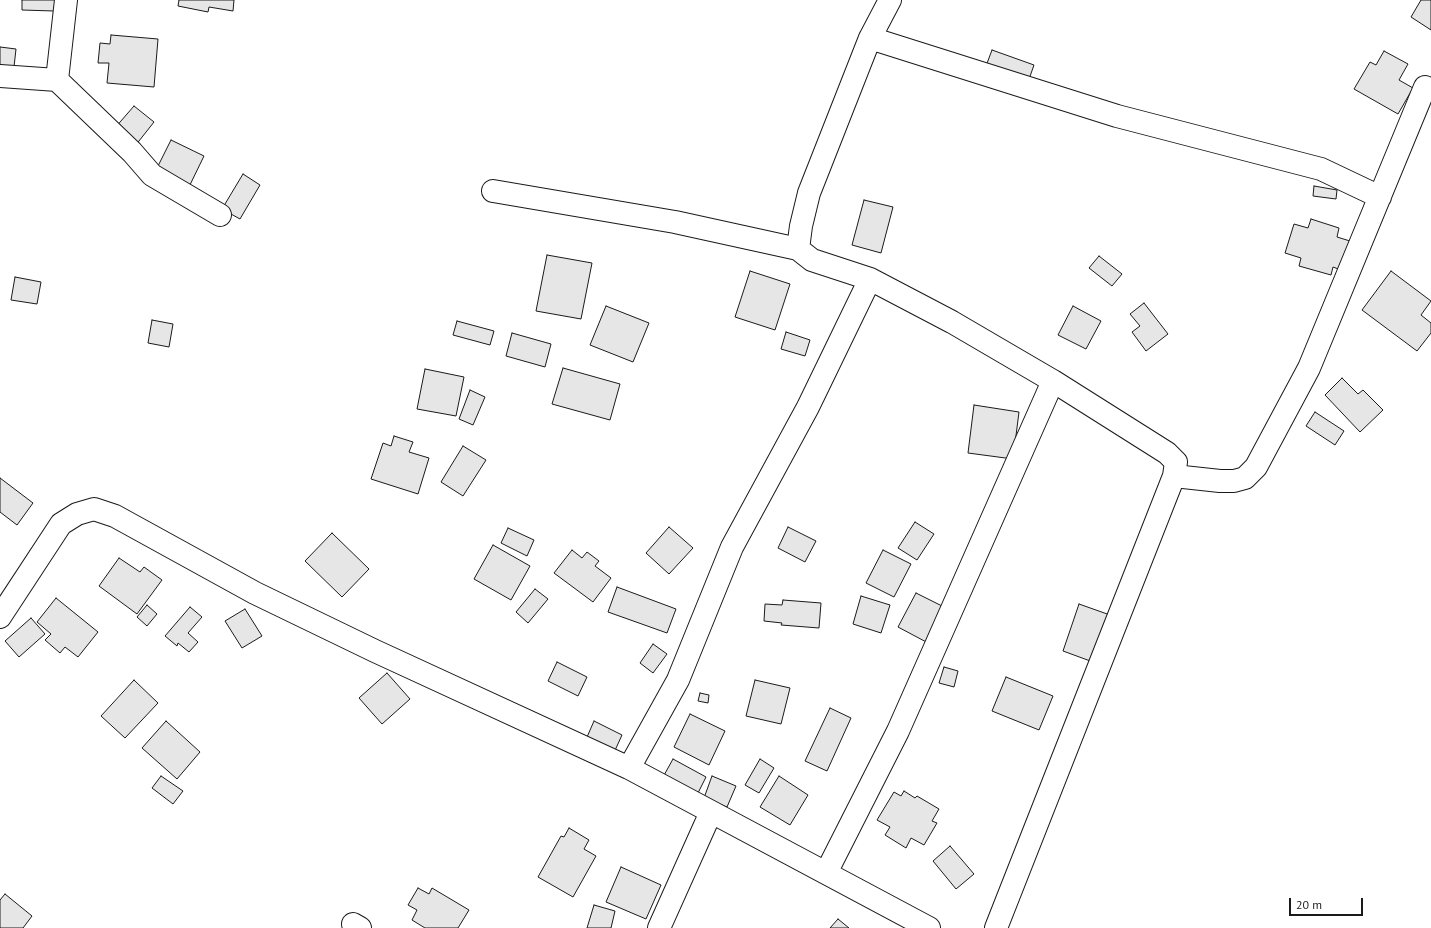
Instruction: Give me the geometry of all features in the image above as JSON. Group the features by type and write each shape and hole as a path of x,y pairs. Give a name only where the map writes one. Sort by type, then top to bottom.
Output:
{"street":[{"path":"57,80 66,0"},
{"path":"798,249 801,226 809,193 870,38 890,0"},
{"path":"870,38 1117,116 1321,169 1380,197"},
{"path":"0,76 57,80 132,152 152,174 220,214"},
{"path":"1174,476 1234,481 1245,478 1256,467 1309,368 1425,87"},
{"path":"493,192 675,222 798,249 812,260 870,279 952,322 1053,380 1167,453 1176,462 1174,476 996,928"},
{"path":"629,768 678,680 732,548 808,407 870,279"},
{"path":"826,873 898,731 1053,380"},
{"path":"0,617 61,524 78,514 94,509 116,516 255,593 375,651 629,768 929,928"},
{"path":"659,928 711,812"}],"building":[{"path":"22,0 55,0 54,11 22,10"},
{"path":"179,0 234,0 233,11 209,7 208,12 178,6"},
{"path":"1421,0 1431,0 1431,30 1411,17"},
{"path":"111,35 158,39 154,87 107,83 109,63 98,63 100,43 110,44"},
{"path":"0,47 16,49 14,67 0,65"},
{"path":"992,50 1034,65 1028,82 986,66"},
{"path":"1384,51 1408,64 1399,80 1413,88 1398,114 1354,89 1370,62 1376,65"},
{"path":"134,106 154,122 135,146 114,129"},
{"path":"171,140 204,156 187,191 154,174"},
{"path":"243,174 260,185 240,219 222,209"},
{"path":"1314,186 1337,190 1336,199 1313,196"},
{"path":"864,200 893,207 881,253 852,245"},
{"path":"1311,219 1339,228 1337,237 1350,241 1341,270 1333,267 1331,275 1299,266 1301,258 1285,253 1294,224 1308,228"},
{"path":"547,255 592,263 581,319 536,311"},
{"path":"1099,256 1122,274 1112,286 1089,268"},
{"path":"750,271 790,284 775,330 735,317"},
{"path":"1391,271 1431,301 1421,315 1431,323 1431,333 1417,351 1362,310"},
{"path":"15,277 41,282 37,304 11,300"},
{"path":"1144,303 1168,334 1146,351 1132,332 1140,326 1130,314"},
{"path":"606,306 649,323 633,362 590,345"},
{"path":"1073,306 1101,321 1086,349 1058,335"},
{"path":"152,320 173,324 169,347 148,343"},
{"path":"457,321 494,331 490,345 453,335"},
{"path":"786,332 810,340 805,356 781,349"},
{"path":"512,333 551,344 545,367 506,356"},
{"path":"563,368 620,384 610,420 552,404"},
{"path":"425,369 464,377 456,416 417,409"},
{"path":"1342,378 1358,394 1363,390 1383,410 1360,432 1325,395"},
{"path":"470,390 485,397 473,425 459,419"},
{"path":"974,405 1019,412 1013,459 968,453"},
{"path":"1315,412 1344,431 1335,445 1306,426"},
{"path":"394,436 413,442 409,452 429,458 418,494 371,479 383,443 391,446"},
{"path":"463,446 486,460 463,496 441,482"},
{"path":"0,478 33,503 17,525 0,512"},
{"path":"915,522 934,534 917,560 898,548"},
{"path":"669,527 693,548 669,574 646,553"},
{"path":"788,527 816,541 805,562 778,548"},
{"path":"508,528 534,540 527,556 501,543"},
{"path":"332,533 369,569 342,597 305,561"},
{"path":"493,545 530,566 511,600 474,579"},
{"path":"572,550 582,558 587,552 599,561 595,566 611,578 593,602 554,573"},
{"path":"883,550 911,564 894,597 866,583"},
{"path":"119,558 140,572 144,567 162,580 137,614 99,586"},
{"path":"617,587 676,609 667,633 608,612"},
{"path":"535,589 548,599 528,623 516,612"},
{"path":"916,593 948,609 930,644 898,627"},
{"path":"861,596 890,605 881,633 853,624"},
{"path":"56,598 98,632 78,657 65,647 60,653 45,640 51,634 37,622"},
{"path":"783,600 821,603 819,628 781,625 782,623 764,621 765,604 782,605"},
{"path":"1079,604 1110,615 1093,662 1063,651"},
{"path":"147,605 157,614 147,626 137,617"},
{"path":"190,607 202,617 188,633 198,642 189,652 178,643 177,646 165,636"},
{"path":"245,609 262,636 242,648 225,621"},
{"path":"31,618 45,634 19,657 5,641"},
{"path":"653,644 667,654 653,673 640,663"},
{"path":"557,662 587,677 578,696 548,681"},
{"path":"944,667 958,671 954,687 939,683"},
{"path":"387,673 410,699 382,724 359,698"},
{"path":"1006,677 1053,696 1039,730 992,711"},
{"path":"134,680 158,703 125,738 101,716"},
{"path":"755,680 790,688 781,724 746,716"},
{"path":"700,693 709,695 708,703 698,701"},
{"path":"830,708 851,718 827,771 805,761"},
{"path":"690,714 725,731 709,765 674,747"},
{"path":"166,721 200,752 177,779 142,748"},
{"path":"594,721 622,735 612,757 584,744"},
{"path":"673,759 706,777 697,795 663,777"},
{"path":"760,759 774,768 759,793 745,785"},
{"path":"161,776 183,791 173,804 152,788"},
{"path":"712,776 736,786 727,807 704,798"},
{"path":"779,776 808,795 790,825 760,807"},
{"path":"904,791 915,798 917,796 939,809 932,821 937,823 924,845 911,838 906,848 885,835 890,827 877,820 894,792 901,796"},
{"path":"569,828 589,840 584,849 596,856 573,897 538,877 561,836 564,837"},
{"path":"950,846 974,874 956,889 933,861"},
{"path":"621,867 661,885 646,919 606,902"},
{"path":"418,888 429,894 432,888 469,910 458,928 425,928 412,920 417,910 408,905"},
{"path":"5,894 32,916 23,928 0,928 0,900"},
{"path":"594,905 615,911 611,928 587,928"},
{"path":"838,919 849,928 830,928"}]}
